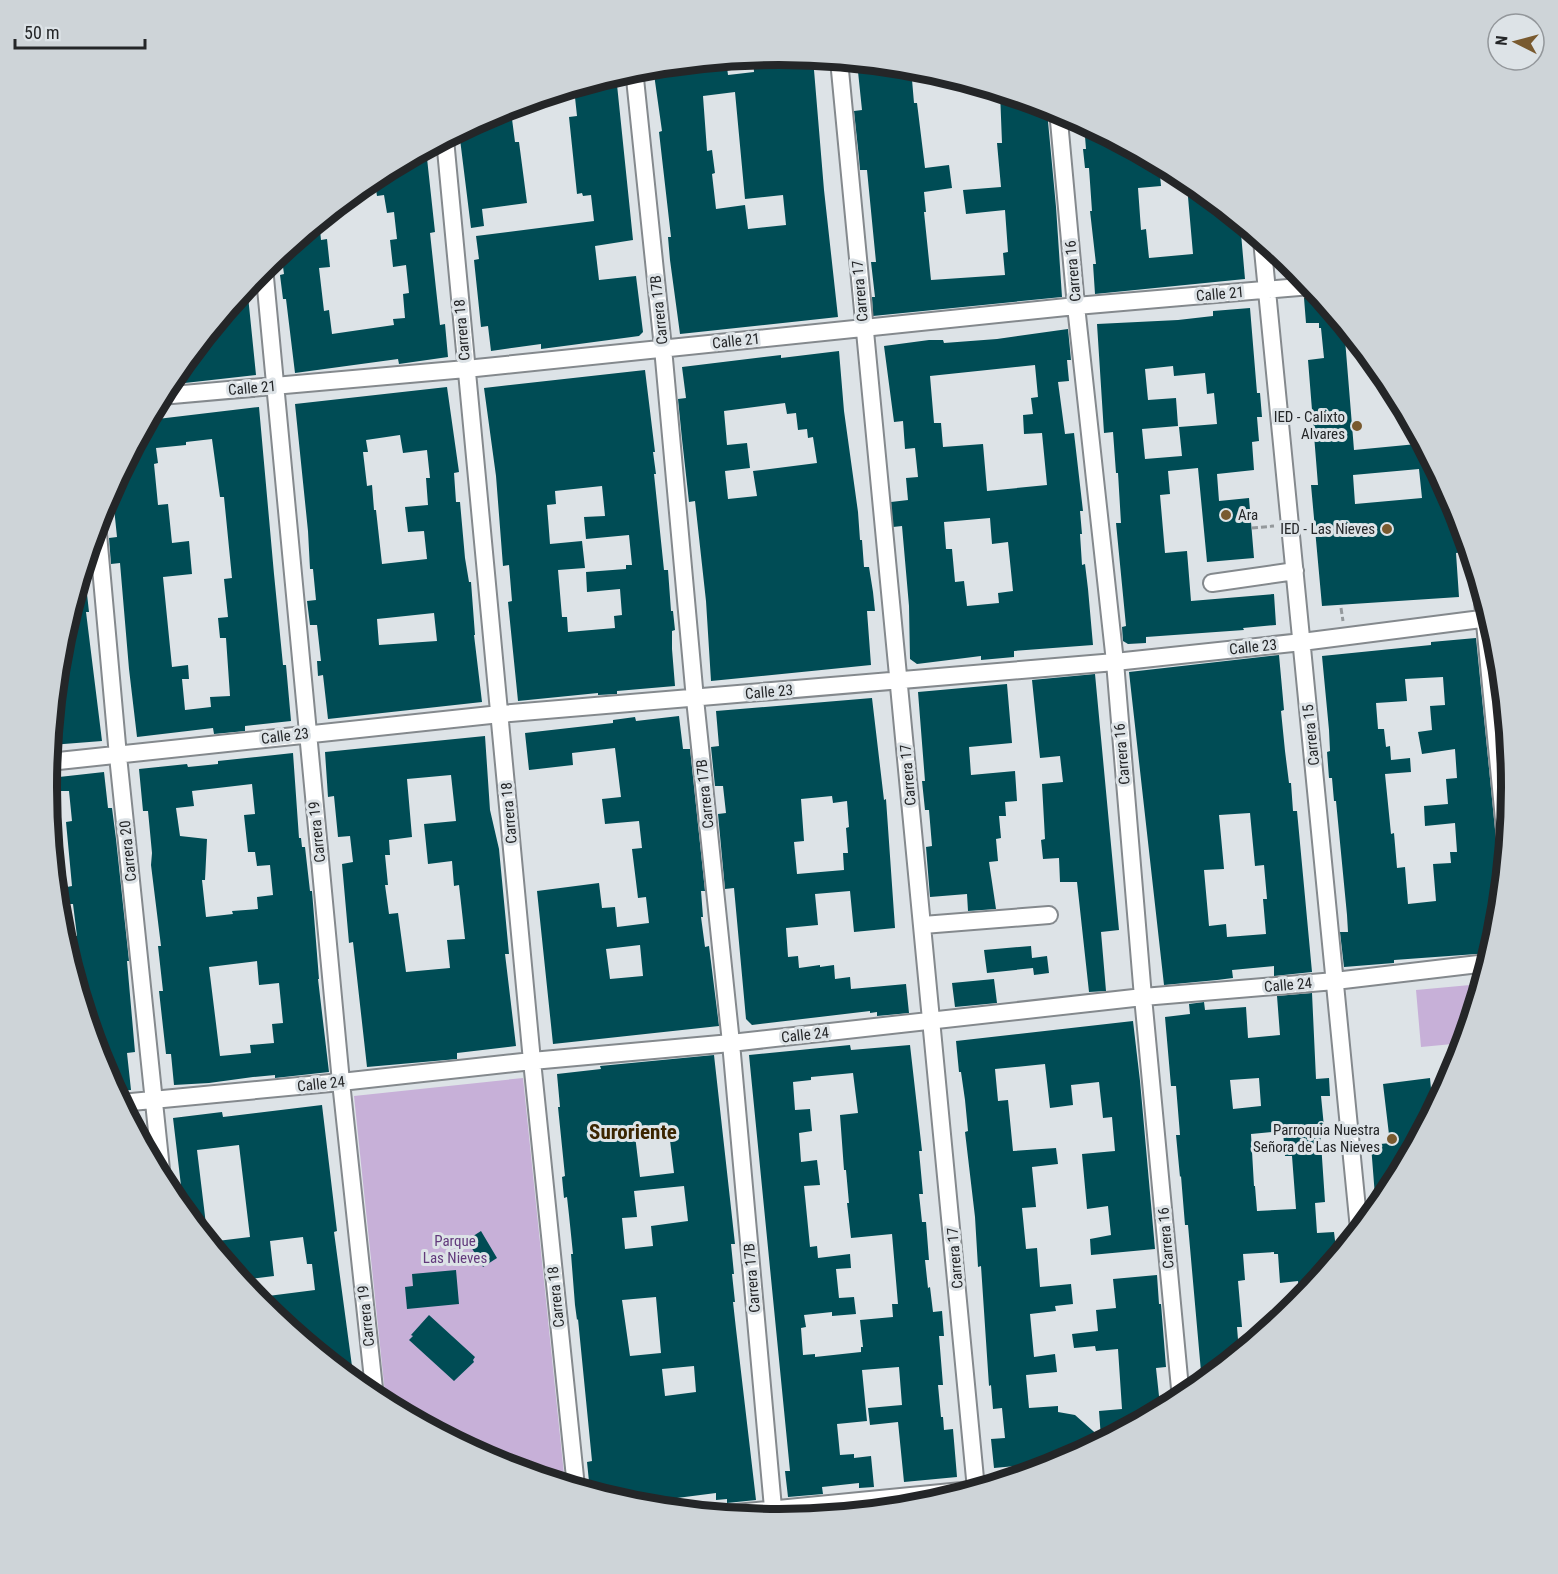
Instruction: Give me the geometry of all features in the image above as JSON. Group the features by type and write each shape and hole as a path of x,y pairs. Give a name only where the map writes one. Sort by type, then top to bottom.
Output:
{"street":[{"name":"Carrera 17","path":"840,68 863,328 933,1020 975,1481"},
{"name":"Carrera 17B","path":"635,80 731,1043 774,1509"},
{"name":"Carrera 16","path":"1059,122 1076,306 1115,662 1143,997 1180,1387"},
{"name":"Carrera 18","path":"445,147 532,1060 575,1479"},
{"name":"Carrera 15","path":"1263,252 1358,1218"},
{"name":"Carrera 19","path":"265,279 341,1083 373,1384"},
{"name":"Calle 21","path":"173,395 466,369 1076,306 1300,287"},
{"name":"Carrera 20","path":"99,545 118,756 160,1157"},
{"path":"1212,583 1296,571"},
{"name":"Calle 23","path":"58,761 500,714 1115,662 1302,642 1481,619"},
{"path":"1492,674 1501,776"},
{"path":"923,926 1049,915"},
{"name":"Calle 24","path":"129,1102 341,1083 532,1060 731,1043 1143,997 1335,981 1478,964"},
{"path":"845,1505 893,1500"}],"green space":[{"path":"1473,985 1453,1044 1421,1047 1416,990"},
{"name":"Parque Las Nieves","path":"523,1078 564,1476 503,1454 460,1435 385,1391 354,1096"}],"building":[{"path":"754,66 814,66 838,317 680,334 670,260 668,237 671,237 659,132 662,131 654,76 727,67 728,75 754,72","holes":["735,92 745,199 783,195 786,225 748,229 745,205 716,209 712,174 715,173 712,150 707,151 703,96"]},
{"path":"858,70 912,78 925,168 949,165 952,188 924,192 931,280 1005,275 1003,253 1008,252 1005,210 966,214 963,190 1001,187 997,143 1002,143 1000,100 1048,117 1062,297 873,316 872,297 875,297 871,262 876,262 867,170 860,170 854,111 862,110"},
{"path":"617,84 633,240 595,246 599,280 636,276 643,332 639,336 541,349 541,344 491,351 488,326 481,327 474,260 479,259 476,236 594,221 591,195 577,194 569,117 577,116 575,95"},
{"path":"509,118 512,119 515,142 519,142 527,203 482,209 484,226 471,228 460,139"},
{"path":"1085,133 1160,174 1161,186 1138,188 1141,230 1146,229 1149,258 1193,254 1188,197 1191,195 1241,232 1245,279 1095,294 1093,264 1096,264 1090,211 1092,211 1089,168 1085,168 1083,149 1086,149"},
{"path":"427,157 435,232 430,233 440,325 445,324 448,357 399,364 398,359 295,373 286,299 283,299 280,275 284,274 282,263 320,230 321,240 327,239 330,267 319,268 324,311 329,310 332,334 394,325 393,319 405,318 403,294 409,293 406,265 393,267 390,240 397,239 394,212 387,213 384,195 377,196 376,189"},
{"path":"248,298 256,375 181,383 206,347"},
{"name":"IED - Las Nieves","path":"1304,298 1310,298 1345,339 1354,450 1414,444 1427,468 1462,552 1456,553 1459,597 1322,606 1311,485 1318,485 1308,360 1324,358 1319,323 1306,323","holes":["1419,469 1422,498 1355,504 1353,475"]},
{"path":"1250,308 1257,393 1260,393 1262,417 1257,417 1259,441 1252,442 1254,470 1217,474 1219,501 1249,498 1254,558 1207,562 1198,468 1168,471 1170,494 1160,495 1165,553 1187,551 1191,601 1274,594 1276,625 1243,628 1244,630 1146,637 1146,643 1128,644 1123,641 1122,627 1126,626 1116,523 1121,523 1118,473 1116,473 1113,432 1104,433 1097,324 1178,320 1213,316 1213,311","holes":["1173,366 1174,376 1205,373 1207,394 1214,393 1217,424 1179,427 1182,456 1145,459 1142,429 1178,426 1176,398 1148,400 1145,369"]},
{"path":"1068,329 1071,360 1067,360 1069,381 1058,382 1065,434 1074,433 1083,511 1080,511 1082,565 1085,564 1093,645 1014,651 1014,657 981,660 981,656 917,664 910,659 909,606 902,526 893,527 891,502 908,500 906,478 918,477 915,448 905,449 903,421 894,422 884,346 929,340 943,340 944,343 997,339","holes":["1035,365 1038,397 1031,398 1033,414 1023,415 1024,434 1042,433 1047,485 987,491 983,444 943,447 941,423 934,423 930,376","990,518 992,544 1008,542 1013,591 998,593 999,603 967,606 964,581 955,582 952,549 946,549 944,522"]},
{"path":"839,351 860,540 862,540 864,567 869,567 875,611 867,611 871,665 711,681 706,601 695,501 689,502 678,399 686,398 682,367 781,355 781,358","holes":["785,403 787,414 796,413 798,430 807,429 808,438 813,437 817,463 753,471 757,496 728,499 725,471 750,468 747,443 727,445 724,411"]},
{"path":"645,370 655,452 653,452 656,474 654,474 664,570 668,570 675,630 672,631 672,649 675,686 617,691 617,694 598,695 598,693 518,701 508,602 512,601 509,565 503,566 496,476 484,388","holes":["602,486 605,516 584,517 586,539 629,535 632,565 626,565 626,569 586,572 587,592 620,589 622,615 614,616 615,628 568,632 567,617 562,617 558,570 585,568 582,541 550,544 547,505 556,504 555,491"]},
{"path":"447,387 459,472 454,473 456,502 460,502 465,558 469,582 471,582 474,635 482,702 328,719 323,675 318,676 317,661 321,661 317,625 310,625 307,601 316,600 313,569 310,569 295,404","holes":["400,435 403,453 427,450 430,478 426,478 428,505 405,507 408,532 424,531 427,559 382,564 372,485 367,486 363,452 368,452 366,440","434,613 437,641 379,645 377,619"]},
{"path":"259,407 283,665 286,665 291,721 245,726 245,731 214,734 213,728 137,737 120,563 111,564 109,538 117,537 114,507 131,468 158,419","holes":["212,439 220,497 224,497 232,578 224,579 228,617 218,618 220,638 226,638 230,696 210,697 211,707 185,710 182,679 189,679 188,665 172,667 163,577 192,574 189,541 172,543 168,504 158,505 154,464 158,463 156,448"]},
{"path":"86,586 89,612 86,612 102,741 59,744 63,693 71,646"},
{"path":"1476,638 1497,853 1495,881 1481,954 1394,960 1394,963 1344,967 1340,932 1348,932 1347,915 1336,801 1334,801 1332,778 1329,778 1327,752 1330,751 1329,730 1322,656 1431,645 1431,642","holes":["1443,677 1445,705 1430,706 1432,730 1418,732 1422,754 1455,749 1457,778 1446,779 1448,804 1424,806 1425,826 1455,823 1457,852 1450,852 1451,863 1433,864 1436,901 1408,904 1405,867 1397,868 1385,774 1411,772 1410,758 1391,760 1390,746 1386,747 1384,729 1378,729 1376,703 1407,701 1405,679"]},
{"path":"1279,655 1285,751 1293,811 1297,811 1312,972 1274,976 1274,966 1232,970 1233,978 1164,985 1129,672","holes":["1250,813 1255,866 1264,865 1267,899 1263,899 1266,934 1227,937 1226,924 1209,926 1204,870 1224,869 1219,815"]},
{"path":"1095,674 1119,930 1101,932 1106,991 1089,992 1077,882 1060,882 1059,858 1043,859 1041,840 1045,839 1042,784 1063,782 1060,756 1040,758 1032,680"},
{"path":"1007,684 1012,743 969,747 971,775 1015,771 1017,801 1005,802 1006,816 999,816 1001,838 996,839 998,861 989,862 996,909 968,911 967,894 930,897 926,847 932,846 929,810 925,810 922,781 925,781 918,692"},
{"path":"872,698 884,800 886,799 895,928 854,932 850,891 815,894 818,925 786,928 788,957 798,956 799,968 834,965 835,979 850,977 851,989 906,984 909,1013 877,1016 877,1012 870,1013 870,1011 752,1025 746,1019 734,888 725,889 718,814 726,813 723,786 715,786 711,747 719,746 716,711","holes":["832,796 833,803 847,801 848,853 843,853 844,870 797,874 794,842 804,841 801,799"]},
{"path":"679,716 683,749 690,749 705,891 701,891 703,917 701,917 705,947 709,946 719,1026 553,1044 537,891 599,883 602,908 615,907 617,927 649,923 646,897 638,898 632,849 642,848 639,821 605,824 602,799 621,797 615,748 572,753 573,765 529,770 525,733 613,723 613,720 635,717 636,721","holes":["640,945 643,976 610,979 606,949"]},
{"path":"485,736 490,810 499,849 509,954 505,954 516,1046 457,1053 457,1059 367,1067 353,942 349,943 342,864 353,862 350,836 338,837 334,796 328,797 325,752","holes":["451,775 456,821 424,824 428,864 452,861 454,886 459,885 465,939 447,940 450,968 406,972 398,913 389,914 385,885 388,885 385,855 390,855 389,840 412,837 407,779"]},
{"path":"293,753 299,838 301,838 302,847 305,847 310,891 312,891 318,979 329,1072 174,1085 171,1054 166,1054 159,991 163,991 158,946 161,946 151,865 148,811 143,811 139,769 187,764 188,767 218,764 218,761","holes":["252,784 255,814 244,815 248,852 255,852 257,866 270,865 273,895 257,897 258,909 232,911 233,914 206,917 202,880 205,880 207,839 180,836 176,808 194,806 192,791","257,961 259,985 279,983 283,1023 272,1024 274,1043 250,1045 251,1053 220,1056 209,967"]},
{"path":"104,772 108,808 112,808 129,961 127,961 135,1052 127,1053 131,1090 124,1090 95,1019 73,936 77,936 73,904 69,904 67,887 72,886 66,822 72,821 69,791 60,791 59,777"},
{"path":"1031,946 1032,958 1047,956 1049,973 1034,975 1033,968 987,973 984,950"},
{"path":"994,979 997,1003 955,1007 952,983"},
{"path":"1312,993 1316,1079 1329,1078 1330,1096 1321,1096 1324,1127 1320,1128 1325,1202 1315,1203 1317,1233 1334,1232 1336,1247 1299,1288 1298,1281 1280,1283 1278,1254 1274,1252 1243,1254 1245,1280 1238,1281 1242,1327 1237,1327 1238,1344 1201,1372 1188,1225 1185,1225 1176,1135 1180,1135 1176,1086 1171,1086 1165,1017 1190,1014 1189,1004 1204,1002 1205,1010 1246,1007 1248,1038 1280,1035 1277,996","holes":["1259,1078 1261,1106 1233,1109 1230,1080","1283,1131 1285,1156 1292,1156 1296,1209 1257,1211 1251,1134"]},
{"path":"1133,1021 1155,1249 1091,1255 1090,1239 1111,1235 1108,1206 1087,1209 1082,1154 1115,1151 1112,1117 1103,1118 1099,1082 1071,1085 1073,1105 1050,1108 1045,1064 995,1069 998,1101 1008,1100 1013,1151 1056,1148 1058,1164 1032,1167 1036,1207 1022,1208 1026,1249 1037,1248 1040,1287 1071,1284 1073,1304 1055,1306 1056,1311 1030,1314 1034,1357 1055,1354 1057,1372 1026,1375 1029,1408 1058,1406 1058,1412 1075,1415 1098,1435 1027,1465 994,1468 991,1439 1005,1438 1002,1408 993,1409 991,1385 989,1386 981,1266 978,1267 975,1217 965,1132 968,1131 965,1100 956,1041"},
{"path":"850,1045 851,1050 910,1045 922,1151 919,1151 923,1194 919,1194 922,1222 926,1222 929,1260 925,1260 928,1288 930,1287 933,1312 942,1311 944,1336 939,1336 943,1385 938,1385 941,1417 943,1417 944,1430 953,1429 957,1477 904,1482 898,1422 870,1425 868,1408 902,1405 899,1367 862,1370 867,1421 837,1424 840,1455 854,1454 854,1458 871,1456 874,1487 859,1488 859,1483 822,1487 823,1494 788,1497 785,1471 790,1471 749,1055","holes":["853,1073 858,1113 840,1115 851,1238 892,1234 898,1304 892,1304 893,1317 860,1320 863,1347 861,1347 861,1352 815,1357 815,1354 803,1355 801,1328 806,1327 804,1315 832,1312 832,1316 856,1314 854,1297 839,1298 836,1269 851,1268 850,1254 818,1258 817,1246 810,1247 804,1186 820,1185 817,1160 801,1162 799,1133 812,1131 810,1109 795,1110 793,1082 811,1080 811,1077"]},
{"path":"714,1055 735,1244 731,1244 735,1302 733,1302 756,1500 727,1503 727,1499 716,1500 716,1493 665,1500 589,1483 587,1462 592,1461 575,1305 569,1215 567,1197 564,1198 562,1177 565,1176 557,1074 601,1069 600,1066","holes":["668,1124 674,1173 640,1177 634,1127","684,1186 688,1221 651,1226 653,1246 625,1249 622,1218 637,1217 634,1191","656,1297 661,1353 630,1356 622,1300","694,1366 696,1392 665,1396 662,1369"]},
{"path":"1430,1078 1432,1095 1404,1148 1375,1194 1371,1145 1390,1143 1383,1084"},
{"path":"322,1105 337,1231 334,1232 352,1369 303,1330 268,1298 268,1296 315,1290 312,1264 307,1264 303,1237 270,1241 274,1276 250,1279 218,1241 250,1237 239,1145 197,1150 206,1227 182,1192 173,1118 222,1112 223,1117"},
{"path":"481,1231 497,1258 483,1267 467,1240"},
{"path":"456,1270 459,1304 407,1309 405,1287 413,1286 412,1274"},
{"path":"1157,1275 1166,1367 1156,1368 1159,1396 1167,1395 1101,1434 1099,1411 1122,1409 1118,1349 1096,1351 1095,1346 1074,1348 1072,1334 1098,1331 1096,1310 1116,1308 1113,1279"},
{"path":"429,1315 475,1357 474,1362 454,1381 409,1340"}],"place":[{"name":"IED - Calixto Alvares","path":"1357,426"},
{"name":"Ara","path":"1226,515"},
{"name":"IED - Las Nieves","path":"1387,529"},
{"name":"Parroquia Nuestra Señora de Las Nieves","path":"1392,1139"}],"district":[{"name":"Suroriente","path":"633,1132"}]}
